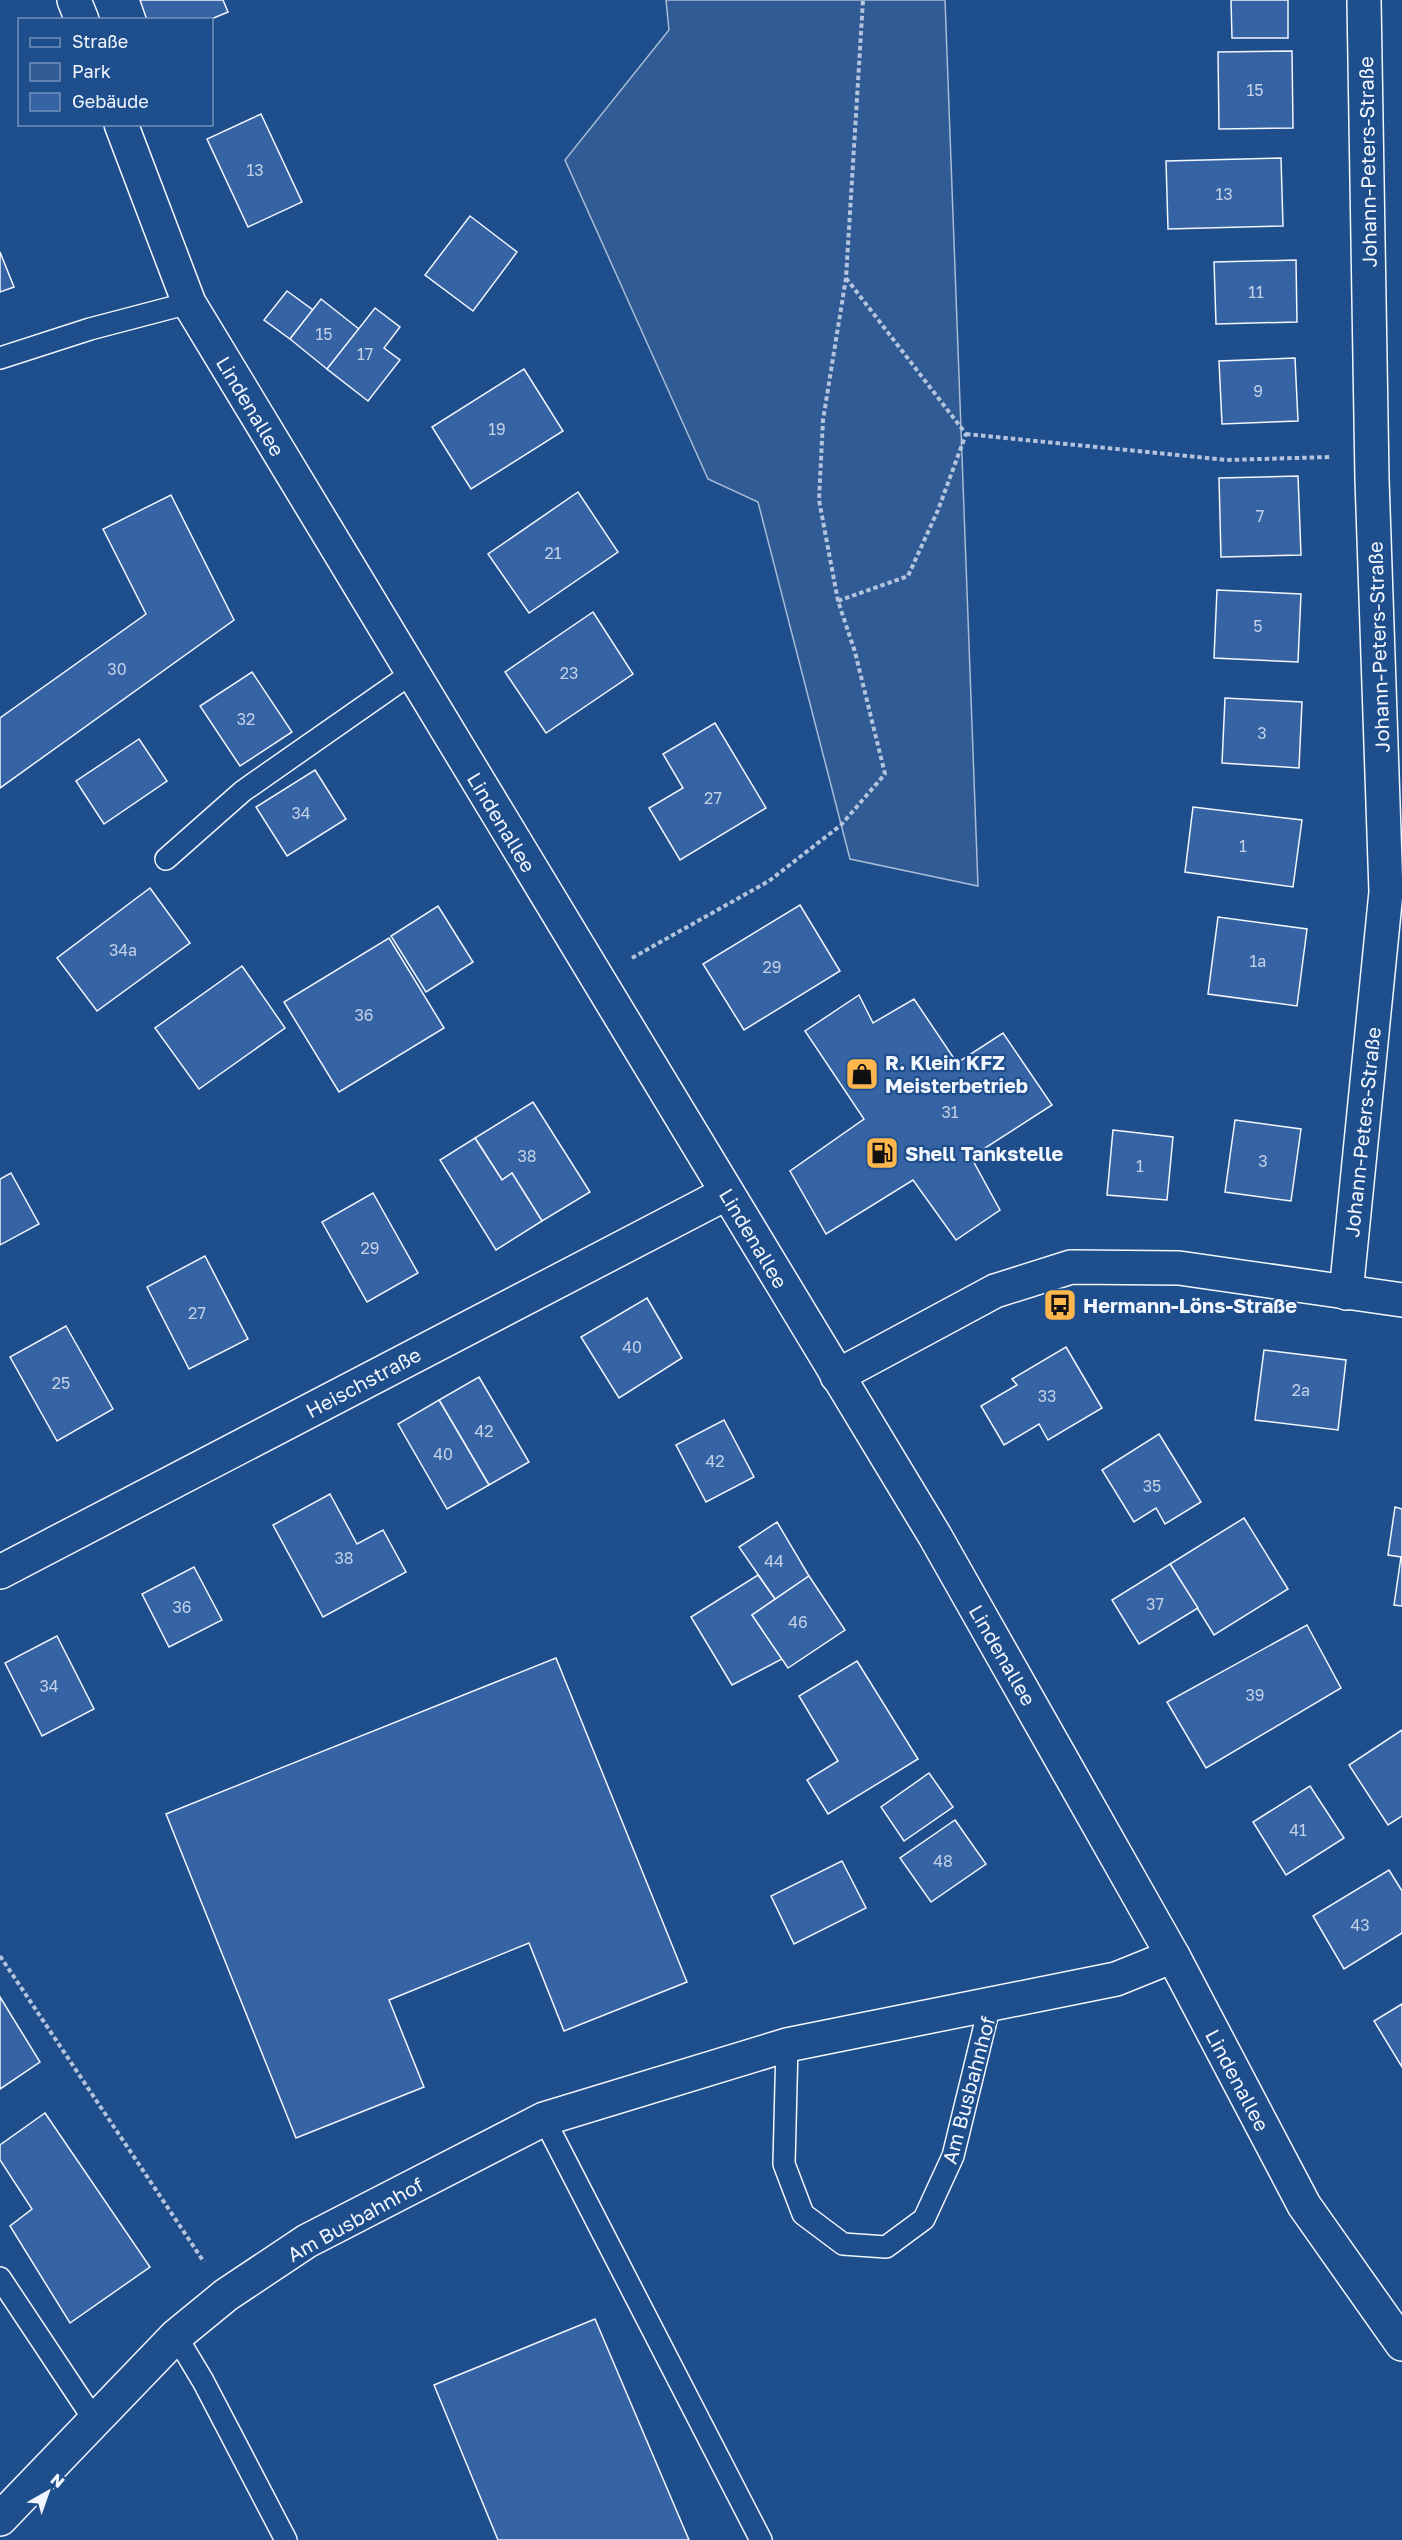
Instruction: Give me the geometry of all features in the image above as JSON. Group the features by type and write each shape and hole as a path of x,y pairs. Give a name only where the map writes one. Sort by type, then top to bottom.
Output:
{"street":[{"path":"74,0 81,18"},
{"name":"Johann-Peters-Straße","path":"1346,1293 1386,892 1372,479 1364,0"},
{"name":"Lindenallee","path":"122,126 189,303 935,1536 1173,1956 1304,2205 1402,2344"},
{"name":"Heischstraße","path":"0,1572 726,1192"},
{"path":"837,1376 995,1291 1071,1267 1179,1268 1402,1300"},
{"name":"Am Busbahnhof","path":"4,2507 95,2421 176,2336 226,2295 308,2241 544,2119 787,2045 1116,1979 1173,1956"}],"lane":[{"path":"0,358 90,329 189,303"},
{"path":"166,859 243,791 412,673"},
{"name":"Am Busbahnhof","path":"787,2045 784,2164 803,2214 843,2244 886,2247 924,2219 954,2156 990,2004"},
{"path":"544,2119 762,2540"},
{"path":"0,2278 95,2421"},
{"path":"176,2336 203,2382 286,2540"}],"path":[{"path":"597,979 694,921 769,881 841,825 885,774 855,652 838,601 819,500 823,420 846,278 863,0"},
{"path":"846,278 966,434 1227,460 1373,455"},
{"path":"838,601 908,576 938,510 966,434"},
{"path":"0,1956 226,2295"}],"green space":[{"path":"666,0 945,0 978,886 850,859 758,502 708,479 565,160 669,30"}],"building":[{"path":"140,0 223,0 228,12 213,18 146,18"},
{"path":"1231,0 1288,0 1288,38 1232,38"},
{"path":"1292,51 1293,128 1219,129 1218,52"},
{"path":"261,114 302,202 248,227 207,139"},
{"path":"1281,158 1283,226 1168,229 1166,161"},
{"path":"470,216 517,252 473,311 425,275"},
{"path":"0,252 14,287 0,292"},
{"path":"1296,260 1297,322 1216,324 1214,262"},
{"path":"287,291 313,310 290,339 264,320"},
{"path":"321,299 359,329 327,369 290,339"},
{"path":"375,308 400,327 384,348 400,360 368,401 327,369"},
{"path":"1295,358 1298,421 1222,424 1219,361"},
{"path":"524,369 563,431 471,489 432,427"},
{"path":"1298,476 1301,555 1221,557 1219,478"},
{"path":"578,492 618,552 529,613 488,554"},
{"path":"171,495 234,620 0,788 0,718 146,614 103,529"},
{"path":"1217,590 1301,594 1298,662 1214,658"},
{"path":"593,612 633,674 546,733 505,672"},
{"path":"252,672 292,732 240,766 200,706"},
{"path":"1225,698 1302,702 1299,768 1222,763"},
{"path":"715,723 766,808 680,860 649,808 683,788 663,754"},
{"path":"139,739 167,781 104,824 76,781"},
{"path":"315,770 346,819 287,856 256,807"},
{"path":"1193,807 1302,820 1293,887 1185,872"},
{"path":"150,888 190,943 97,1011 57,958"},
{"path":"800,905 840,971 744,1030 703,964"},
{"path":"438,906 473,962 426,992 391,936"},
{"path":"1218,917 1307,929 1297,1006 1208,994"},
{"path":"389,938 444,1028 339,1092 284,1002"},
{"path":"242,966 285,1028 199,1089 155,1028"},
{"path":"859,995 873,1023 914,999 957,1063 1003,1033 1052,1105 971,1157 1000,1210 956,1240 913,1180 826,1234 790,1171 864,1119 805,1031"},
{"path":"533,1102 590,1192 542,1221 512,1173 502,1180 475,1138"},
{"path":"1235,1120 1301,1129 1291,1201 1225,1192"},
{"path":"1113,1130 1173,1137 1167,1200 1107,1195"},
{"path":"475,1138 502,1180 512,1173 542,1221 496,1250 440,1160"},
{"path":"11,1173 39,1224 0,1245 0,1179"},
{"path":"373,1193 418,1273 367,1302 322,1222"},
{"path":"205,1256 248,1339 189,1369 147,1287"},
{"path":"647,1298 682,1358 619,1398 581,1337"},
{"path":"66,1326 113,1409 57,1441 10,1357"},
{"path":"1066,1347 1102,1408 1048,1440 1039,1424 1004,1445 981,1406 1017,1385 1012,1379"},
{"path":"1264,1350 1346,1360 1338,1430 1255,1420"},
{"path":"479,1377 529,1462 489,1485 439,1400"},
{"path":"439,1400 489,1485 447,1509 398,1424"},
{"path":"724,1420 754,1477 706,1502 676,1445"},
{"path":"1159,1434 1201,1502 1165,1524 1156,1508 1134,1522 1102,1470"},
{"path":"330,1494 357,1544 383,1530 406,1572 323,1617 273,1525"},
{"path":"1395,1507 1402,1509 1402,1606 1394,1605 1401,1557 1388,1555"},
{"path":"1244,1518 1288,1589 1214,1635 1170,1564"},
{"path":"777,1522 809,1576 775,1599 739,1547"},
{"path":"1170,1564 1198,1608 1139,1644 1112,1600"},
{"path":"194,1567 222,1620 169,1647 142,1594"},
{"path":"758,1575 775,1599 752,1615 782,1659 732,1685 691,1617"},
{"path":"809,1576 845,1630 788,1668 752,1615"},
{"path":"1307,1625 1341,1688 1206,1768 1167,1702"},
{"path":"57,1636 94,1709 42,1736 5,1663"},
{"path":"556,1658 687,1982 564,2031 529,1943 389,2000 424,2087 296,2138 166,1814"},
{"path":"857,1661 918,1759 828,1814 807,1780 838,1761 799,1696"},
{"path":"1402,1730 1402,1816 1388,1825 1349,1765"},
{"path":"929,1773 953,1807 904,1841 881,1807"},
{"path":"1310,1786 1344,1838 1286,1875 1253,1822"},
{"path":"955,1820 986,1864 931,1902 900,1858"},
{"path":"842,1861 866,1908 794,1944 771,1896"},
{"path":"1389,1870 1402,1891 1402,1933 1344,1969 1313,1916"},
{"path":"0,1997 40,2062 0,2089"},
{"path":"1402,2004 1402,2067 1374,2021"},
{"path":"45,2113 150,2267 70,2323 10,2226 32,2209 0,2160 0,2145"},
{"path":"595,2319 689,2540 498,2540 434,2385"}],"place":[{"name":"R. Klein KFZ Meisterbetrieb","path":"862,1074"},
{"name":"Shell Tankstelle","path":"882,1153"},
{"name":"Hermann-Löns-Straße","path":"1060,1305"}]}
